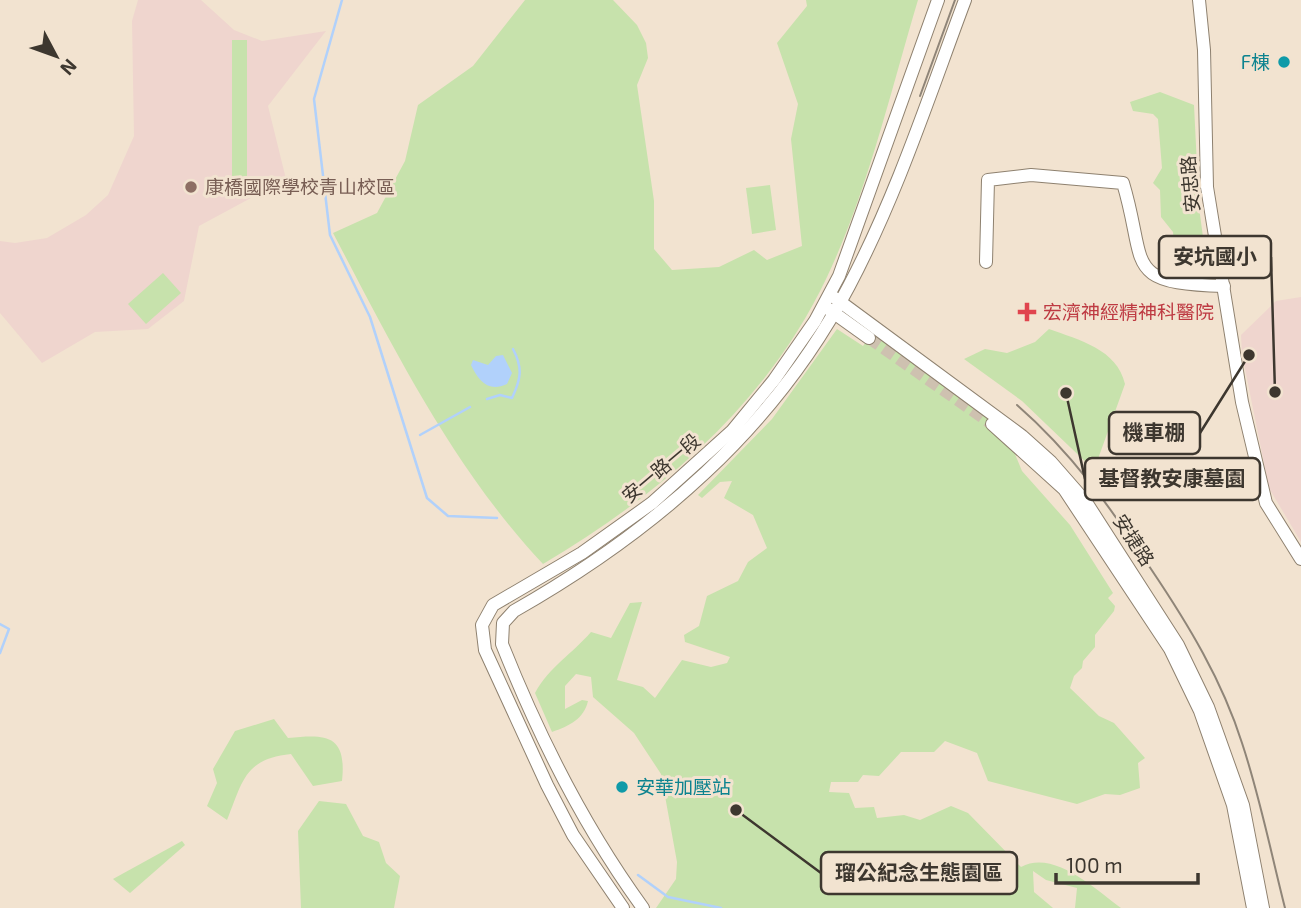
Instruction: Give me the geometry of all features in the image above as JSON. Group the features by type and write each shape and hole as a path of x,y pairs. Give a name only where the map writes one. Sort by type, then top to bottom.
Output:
{"street":[{"name":"安一路一段","path":"832,304 938,0"},
{"name":"安一路一段","path":"643,908 588,827 505,652 500,630 508,616 626,540 764,413 807,356 890,197 965,0"},
{"name":"安忠路","path":"1199,0 1204,50 1206,187 1242,402 1266,503 1301,559"},
{"path":"986,262 988,180 1031,175 1123,183 1140,259 1148,272 1161,281 1177,284 1224,286"},
{"path":"832,304 869,338"},
{"name":"安捷路","path":"832,304 1051,462 1086,502 1178,645 1225,749 1242,805 1254,899 1263,908"},
{"name":"安捷路","path":"992,424 1019,439"},
{"name":"安一路一段","path":"622,908 573,835 481,637 486,614 493,605 608,536 692,478"}],"shaded area":[{"name":"康橋國際學校青山校區","path":"138,0 201,0 234,30 262,41 326,31 268,106 286,179 199,226 184,301 148,329 95,332 42,363 0,313 0,241 15,243 47,238 86,215 108,195 134,136 132,21"},
{"path":"1301,297 1301,542 1269,488 1242,354 1241,335 1276,301"}],"green space":[{"path":"525,0 613,0 637,25 646,43 648,58 637,85 654,201 654,249 672,270 719,267 754,250 767,260 802,246 791,139 798,104 777,43 807,6 806,0 918,0 877,141 842,244 802,323 774,366 707,442 669,476 587,537 543,564 511,527 453,448 403,363 333,233 377,213 405,161 418,105 473,66"},
{"path":"232,40 247,40 247,179 232,179"},
{"path":"1160,92 1194,105 1199,207 1208,275 1187,279 1177,270 1173,232 1161,217 1160,190 1153,183 1162,168 1158,119 1153,114 1133,111 1130,102"},
{"path":"770,185 776,230 752,234 746,188"},
{"path":"163,273 181,293 146,324 128,304"},
{"path":"837,329 863,346 873,333 996,419 1022,471 1070,525 1113,593 1108,598 1115,606 1114,611 1095,635 1095,647 1083,661 1082,668 1074,676 1070,688 1099,716 1114,723 1145,758 1138,763 1140,788 1120,795 1105,794 1077,804 988,781 977,753 945,741 934,752 901,752 879,776 863,775 858,782 831,782 829,792 849,793 855,808 874,807 877,818 904,815 920,820 951,806 968,813 1021,867 1047,863 1061,867 1087,882 1121,908 1075,908 1077,888 1046,880 1033,871 1034,892 1053,908 656,908 676,879 677,862 661,774 634,733 593,697 591,677 576,674 565,686 565,709 582,700 588,701 583,713 575,721 552,732 535,693 554,668 591,632 611,638 630,603 642,602 617,680 643,687 655,698 682,660 711,667 727,663 730,657 685,642 684,635 699,626 707,596 738,581 748,562 767,548 753,515 724,498 732,481 720,482 702,498 698,495 772,419"},
{"path":"1049,329 1084,342 1105,354 1121,372 1125,384 1094,470 1022,401 964,359 985,349 1007,353 1035,342"},
{"path":"274,719 288,738 313,736 331,740 341,754 342,781 313,786 291,754 263,761 247,774 227,820 207,806 217,783 213,769 235,731"},
{"path":"319,801 346,804 363,836 379,842 386,863 400,876 394,908 301,908 298,831"},
{"path":"182,841 185,845 130,893 113,879"}],"water":[{"path":"503,355 512,373 507,384 494,387 485,384 471,365 473,360 488,365 496,356"}],"waterway":[{"path":"342,0 314,99 330,235 370,317 427,498 448,516 497,518"},
{"path":"487,399 500,395 512,398 520,374 513,349"},
{"path":"420,435 470,407"},
{"path":"0,624 9,629 0,653"},
{"path":"638,875 668,897 721,908"}],"tunnel":[{"path":"869,338 992,424"}],"tram line":[{"path":"920,96 955,0"},
{"path":"1017,405 1056,442 1106,503 1165,590 1203,653 1225,697 1242,743 1285,908"}],"place":[{"name":"F棟","path":"1284,62"},
{"name":"康橋國際學校青山校區","path":"191,187"},
{"name":"宏濟神經精神科醫院","path":"1027,312"},
{"name":"機車棚","path":"1249,355"},
{"name":"安坑國小","path":"1275,392"},
{"name":"基督教安康墓園","path":"1066,393"},
{"name":"安華加壓站","path":"622,787"},
{"name":"瑠公紀念生態園區","path":"736,810"}]}
